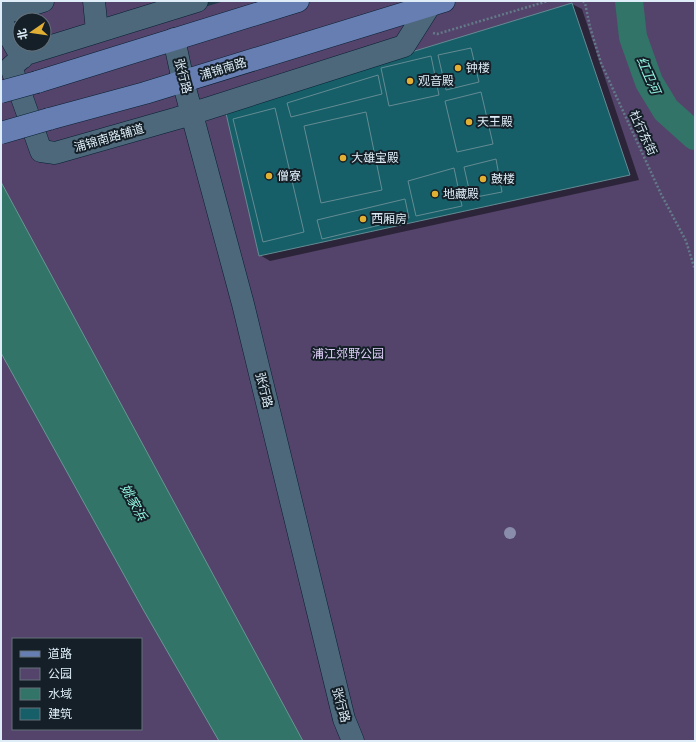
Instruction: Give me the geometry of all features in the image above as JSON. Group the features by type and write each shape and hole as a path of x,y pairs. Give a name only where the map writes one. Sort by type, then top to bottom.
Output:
{"main road":[{"path":"1,92 298,1"},
{"name":"浦锦南路","path":"1,133 145,93 437,3"}],"street":[{"path":"1,14 43,1"},
{"path":"94,1 97,31"},
{"path":"1,21 22,58 26,54 197,1"},
{"name":"浦锦南路辅道","path":"22,58 11,67 41,151 55,153 178,118 404,46 414,30 437,3"},
{"name":"张行路","path":"174,39 192,113 243,304 344,719 352,741"}],"path":[{"path":"414,30 437,34 548,1"},
{"name":"杜行东街","path":"583,1 585,2 590,27 601,63 661,194 686,241 695,270"}],"green space":[{"path":"1,1 173,1 52,38 52,12 12,12 12,52 14,52 1,69"},
{"name":"浦江郊野公园","path":"224,1 695,1 695,741 1,741 1,70"}],"water":[{"name":"姚家浜","path":"1,182 303,741 219,741 144,611 1,353"}],"building":[{"path":"572,3 630,175 259,256 225,109"},
{"name":"钟楼","path":"471,48 479,82 446,90 438,55"},
{"name":"观音殿","path":"431,56 439,95 389,106 381,68"},
{"path":"378,75 382,94 291,117 287,103"},
{"name":"天王殿","path":"481,92 493,144 457,152 445,101"},
{"name":"僧寮","path":"275,108 304,232 263,242 233,119"},
{"name":"大雄宝殿","path":"366,112 382,190 321,203 304,126"},
{"name":"鼓楼","path":"496,159 502,192 471,198 464,167"},
{"name":"地藏殿","path":"454,168 462,206 416,216 408,181"},
{"name":"西厢房","path":"405,199 409,218 322,239 317,220"}],"waterway":[{"name":"红卫河","path":"629,1 633,37 649,82 666,110 695,136"}],"place":[{"name":"钟楼","path":"458,68"},
{"name":"观音殿","path":"410,81"},
{"name":"天王殿","path":"469,122"},
{"name":"大雄宝殿","path":"343,158"},
{"name":"僧寮","path":"269,176"},
{"name":"鼓楼","path":"483,179"},
{"name":"地藏殿","path":"435,194"},
{"name":"西厢房","path":"363,219"}]}
